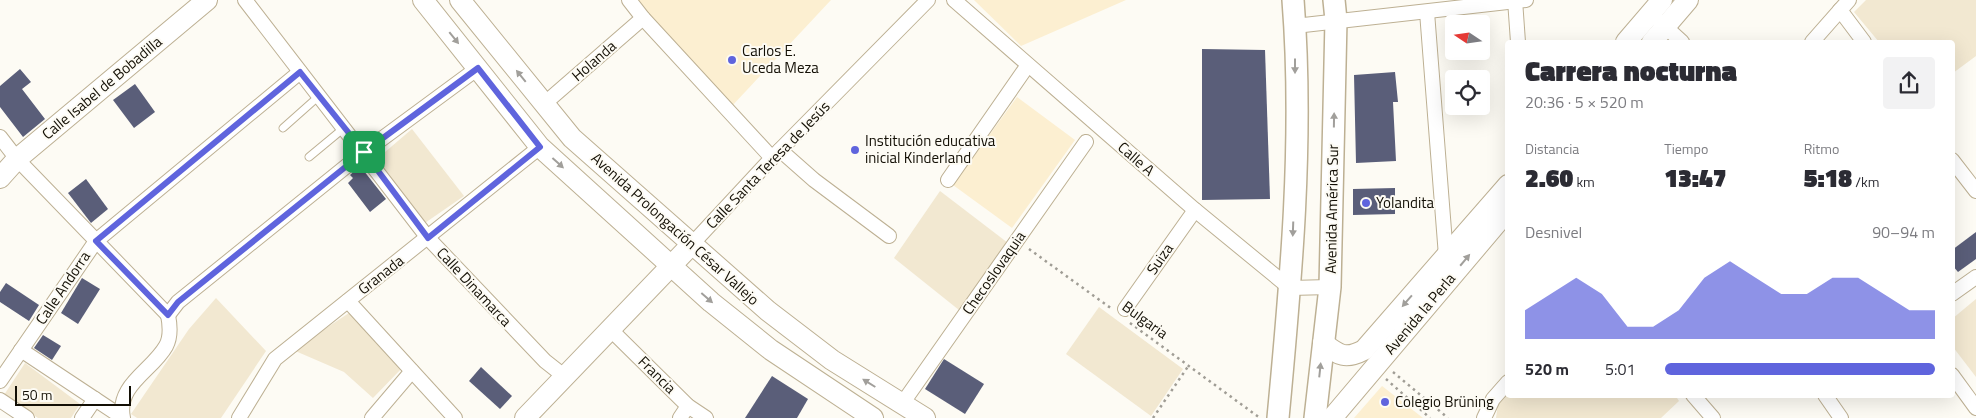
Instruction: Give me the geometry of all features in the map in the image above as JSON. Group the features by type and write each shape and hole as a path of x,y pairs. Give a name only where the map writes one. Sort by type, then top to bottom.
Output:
{"main road":[{"name":"Calle Isabel de Bobadilla","path":"0,178 17,159 207,0"},
{"name":"Avenida Prolongación César Vallejo","path":"423,0 540,147 671,266 771,350 873,418"},
{"name":"Avenida Prolongación César Vallejo","path":"460,0 572,138 768,311 832,360 926,418"},
{"path":"1278,418 1290,288 1296,150 1293,0"},
{"path":"1654,40 1688,0"},
{"path":"1628,40 1656,7"},
{"name":"Avenida América Sur","path":"1315,418 1330,287 1335,10"},
{"name":"Avenida la Perla","path":"1323,343 1340,355 1352,356 1364,350 1505,188"},
{"name":"Avenida la Perla","path":"1332,418 1505,214"},
{"name":"Calle Santa Teresa de Jesús","path":"525,418 693,243"}],"street":[{"name":"Calle Dinamarca","path":"245,0 364,152 428,238 545,362 564,376"},
{"path":"629,0 643,18 776,154 890,236"},
{"name":"Calle Santa Teresa de Jesús","path":"693,243 776,154 928,0"},
{"name":"Calle A","path":"954,0 1195,210 1290,288"},
{"path":"1295,26 1335,10 1427,12 1519,0 1518,40"},
{"path":"1814,40 1844,5 1863,40"},
{"path":"1656,7 1665,27 1680,40"},
{"path":"1427,12 1446,256"},
{"name":"Holanda","path":"544,104 643,18"},
{"path":"948,180 1028,65"},
{"path":"122,417 122,404 132,384 166,346 169,334 168,315 178,302 364,152 478,68"},
{"name":"Calle Andorra","path":"0,382 96,241 300,72"},
{"path":"0,137 17,159 168,315"},
{"name":"Checoslovaquia","path":"902,404 1086,142"},
{"name":"Granada","path":"240,418 275,358 540,147"},
{"path":"1955,164 1976,191"},
{"name":"Suiza","path":"1123,314 1195,210"},
{"path":"1955,292 1976,277"},
{"path":"1290,288 1330,287"},
{"path":"348,301 455,418"},
{"name":"Francia","path":"610,329 688,406 706,418"},
{"path":"21,350 122,417"},
{"path":"372,418 412,371"},
{"path":"1955,379 1976,408"},
{"path":"1484,418 1493,399 1505,385"},
{"path":"1696,398 1713,418"},
{"path":"1827,398 1841,418"},
{"path":"82,418 95,399"},
{"path":"0,400 27,418"},
{"path":"680,418 688,406"}],"lane":[{"path":"283,128 319,96"},
{"path":"309,157 344,128"}],"path":[{"name":"Bulgaria","path":"1017,240 1123,314 1260,418"},
{"path":"1153,418 1189,365"},
{"path":"1377,365 1430,418"},
{"path":"1377,365 1448,418"}],"shaded area":[{"name":"Carlos E. Uceda Meza","path":"635,0 831,0 731,107"},
{"path":"974,0 1126,0 1021,46"},
{"path":"1866,0 1976,0 1976,56 1955,72 1955,40 1877,40 1854,12"},
{"path":"1017,97 1075,140 1012,228 953,185"},
{"path":"412,129 464,196 422,225 371,164"},
{"path":"940,191 1008,243 959,310 894,258"},
{"path":"216,298 266,351 221,418 137,418 131,414 189,329"},
{"path":"1976,299 1976,377 1955,350 1955,316"},
{"path":"1099,307 1183,369 1151,416 1066,354"},
{"path":"349,313 402,368 373,398 344,372 293,350"},
{"path":"25,363 80,404 71,418 38,418 4,395"},
{"name":"Colegio Brüning","path":"1382,386 1423,418 1354,418"},
{"path":"1505,393 1505,398 1677,398 1679,401 1661,418 1496,418 1498,404"}],"building":[{"path":"1202,49 1265,50 1270,199 1202,200"},
{"path":"20,69 31,82 22,89 45,119 23,137 0,107 0,86"},
{"path":"1395,72 1398,102 1393,102 1396,161 1356,163 1354,75"},
{"path":"135,84 155,112 134,128 113,100"},
{"path":"360,166 386,199 370,212 348,183 353,178 350,175"},
{"path":"86,179 108,209 91,223 68,193"},
{"path":"1395,188 1395,214 1353,215 1353,189"},
{"path":"1976,232 1976,259 1958,272 1955,268 1955,248"},
{"path":"82,278 100,289 78,324 61,313"},
{"path":"6,283 39,305 29,321 0,302 0,292"},
{"path":"43,335 61,346 52,360 34,348"},
{"path":"944,359 984,384 965,414 925,389"},
{"path":"481,367 512,396 500,409 469,381"},
{"path":"772,376 808,399 797,418 745,418"}],"place":[{"name":"Carlos E. Uceda Meza","path":"732,60"},
{"name":"Institución educativa inicial Kinderland","path":"855,150"},
{"name":"Yolandita","path":"1366,203"},
{"name":"Colegio Brüning","path":"1385,402"}],"route":[{"path":"364,152 178,302 168,315 96,241 300,72 364,152 478,68 540,147 428,238 364,152"}]}
